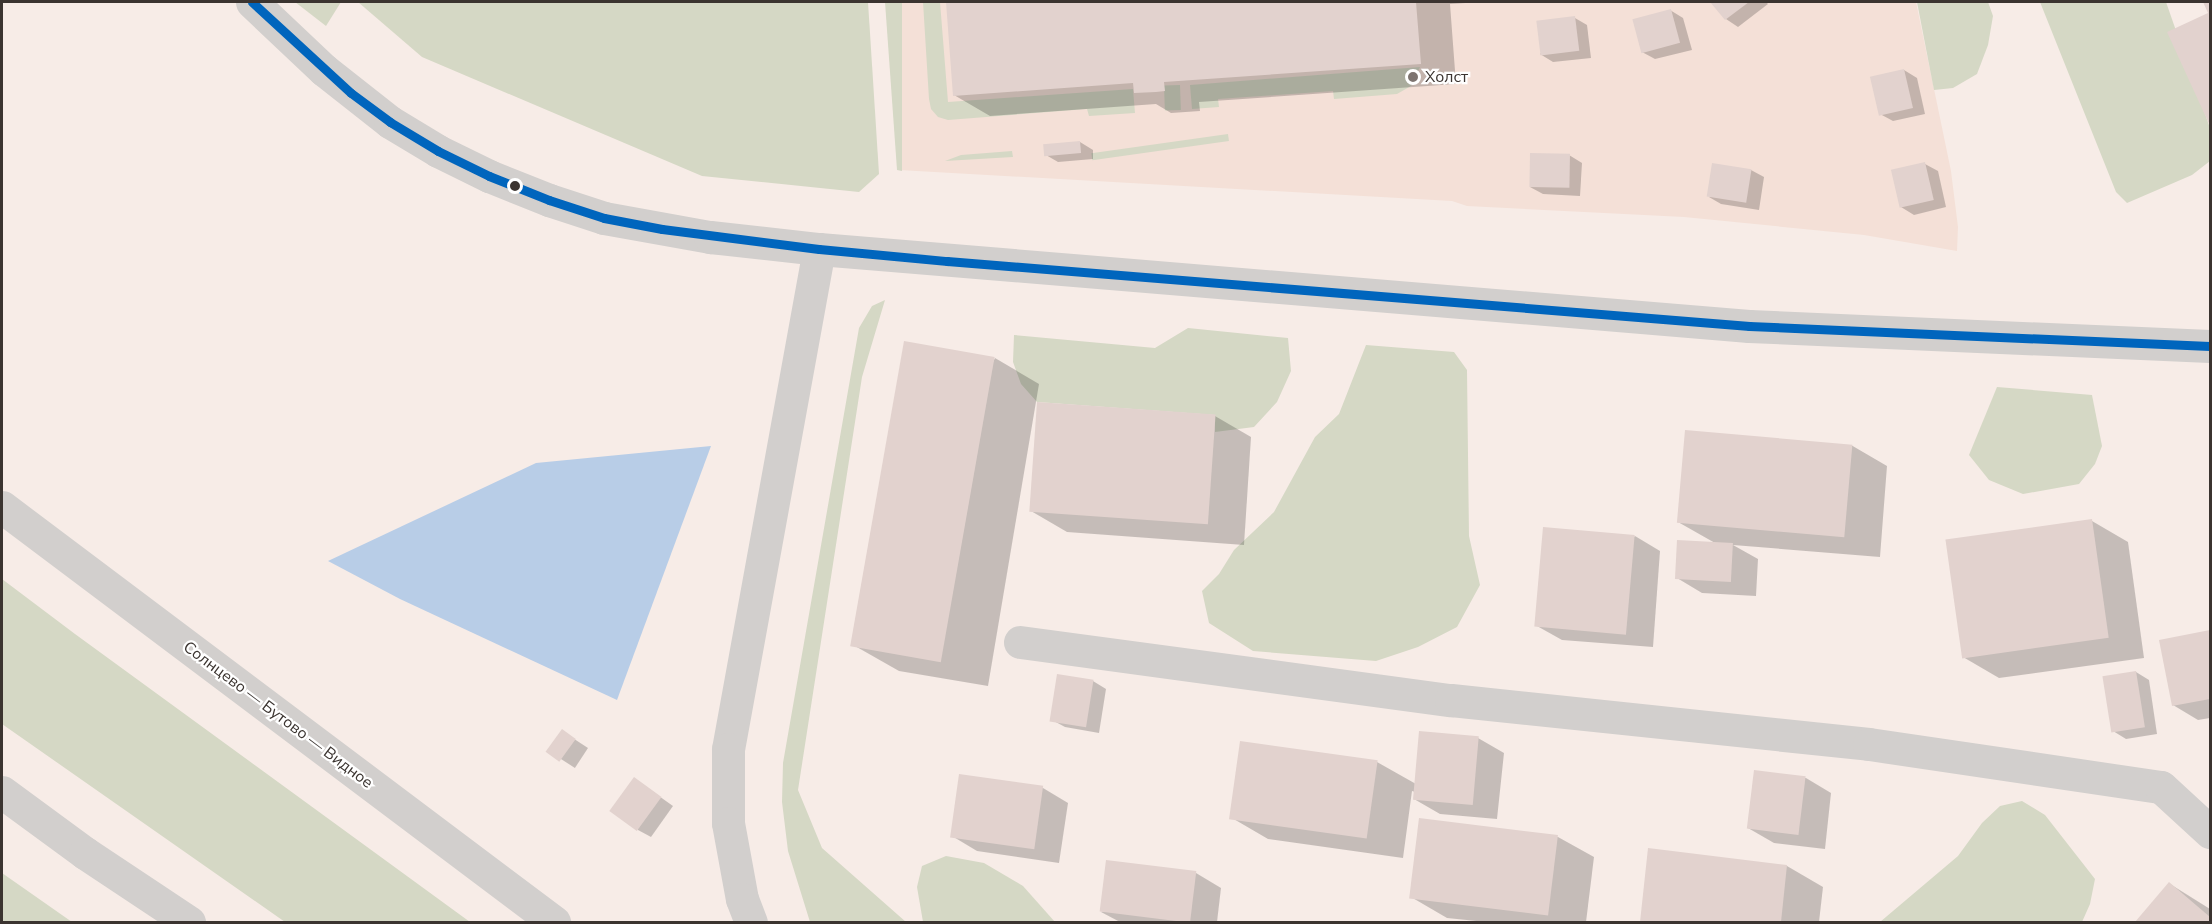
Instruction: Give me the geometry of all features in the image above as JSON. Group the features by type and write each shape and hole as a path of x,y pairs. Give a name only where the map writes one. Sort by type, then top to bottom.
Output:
{"street":[{"path":"252,2 324,70 390,122 438,151 489,176 549,200 604,218 710,237 819,249 1749,326 2211,346"},
{"path":"751,922 742,899 728,823 728,749 819,249"},
{"name":"Солнцево — Бутово — Видное","path":"2,507 554,922"},
{"path":"1020,642 1451,700 1869,744 2161,787 2211,832"},
{"path":"2,792 85,853 189,922"}],"shaded area":[{"name":"Холст","path":"890,2 1916,2 1951,171 1958,227 1957,251 1864,235 1684,217 1467,206 1452,201 899,170"}],"green space":[{"path":"295,2 341,2 326,26"},
{"path":"358,2 868,2 879,174 859,192 702,176 422,57"},
{"path":"885,2 902,2 902,171 897,170"},
{"path":"923,2 940,2 948,102 1133,89 1135,113 1089,116 1087,109 948,120 938,117 931,109 929,99"},
{"path":"1917,2 1988,2 1993,16 1988,45 1977,74 1953,88 1934,90"},
{"path":"2040,2 2166,2 2210,128 2210,161 2192,175 2127,203 2116,192"},
{"path":"1420,67 1411,86 1397,94 1334,99 1333,91 1218,99 1219,107 1192,109 1190,85"},
{"path":"1180,85 1181,110 1165,111 1164,86"},
{"path":"1228,134 1229,141 1092,160 1091,153"},
{"path":"1012,151 1013,157 945,161 961,155"},
{"path":"885,300 862,377 798,790 822,848 906,922 810,922 788,851 782,802 783,763 859,328 872,306"},
{"path":"1188,328 1288,338 1291,371 1277,402 1254,427 1215,432 1215,415 1037,402 1021,384 1013,362 1014,335 1155,348"},
{"path":"1366,345 1454,352 1467,370 1469,536 1480,585 1457,627 1418,647 1376,661 1253,651 1209,623 1202,591 1219,574 1234,550 1274,512 1315,437 1339,414"},
{"path":"1997,387 2092,395 2102,446 2095,464 2079,484 2023,494 1989,480 1969,455"},
{"path":"2,579 470,922 285,922 2,724"},
{"path":"2022,801 2045,815 2095,879 2090,904 2082,922 1880,922 1958,856 1982,823 2000,806"},
{"path":"946,856 984,863 1023,886 1055,922 923,922 917,887 922,866"},
{"path":"2,873 72,922 2,922"}],"water":[{"path":"711,446 617,700 400,599 328,561 536,463"}],"building":[{"path":"946,2 1416,2 1421,64 1164,82 1165,91 1156,92 1134,93 1133,83 953,96"},
{"path":"1710,2 1749,2 1725,20"},
{"path":"2203,2 2210,2 2210,126 2167,32 2208,13"},
{"path":"1671,9 1680,43 1641,53 1632,19"},
{"path":"1575,16 1579,51 1541,55 1536,21"},
{"path":"1904,69 1913,108 1879,116 1870,77"},
{"path":"1080,141 1081,153 1044,156 1043,144"},
{"path":"1530,153 1570,154 1569,188 1529,187"},
{"path":"1925,162 1934,200 1900,208 1891,170"},
{"path":"1712,163 1752,169 1746,203 1707,197"},
{"path":"904,341 995,357 941,662 850,646"},
{"path":"1037,402 1216,414 1208,524 1029,512"},
{"path":"1685,430 1852,445 1844,537 1677,523"},
{"path":"2092,519 2109,638 1962,658 1945,540"},
{"path":"1543,527 1635,535 1626,635 1534,627"},
{"path":"1677,540 1733,543 1731,582 1675,579"},
{"path":"2210,630 2210,699 2172,706 2159,640"},
{"path":"2136,671 2145,727 2111,733 2102,676"},
{"path":"1057,674 1094,680 1086,727 1049,721"},
{"path":"562,729 576,739 559,762 546,752"},
{"path":"1419,731 1479,736 1473,805 1413,800"},
{"path":"1240,741 1378,760 1367,839 1229,819"},
{"path":"1754,770 1806,776 1798,835 1747,829"},
{"path":"959,774 1043,786 1034,849 950,837"},
{"path":"634,777 662,797 637,831 609,811"},
{"path":"1419,818 1558,835 1548,915 1409,898"},
{"path":"1648,848 1787,865 1781,922 1640,922"},
{"path":"1106,860 1196,871 1190,922 1100,912"},
{"path":"2169,882 2210,917 2210,922 2135,922"}],"transit line":[{"path":"252,2 351,93 390,122 438,151 489,176 549,200 604,218 662,229 819,249 947,261 1749,326 2210,346"}],"place":[{"name":"Холст","path":"1413,77"}]}
